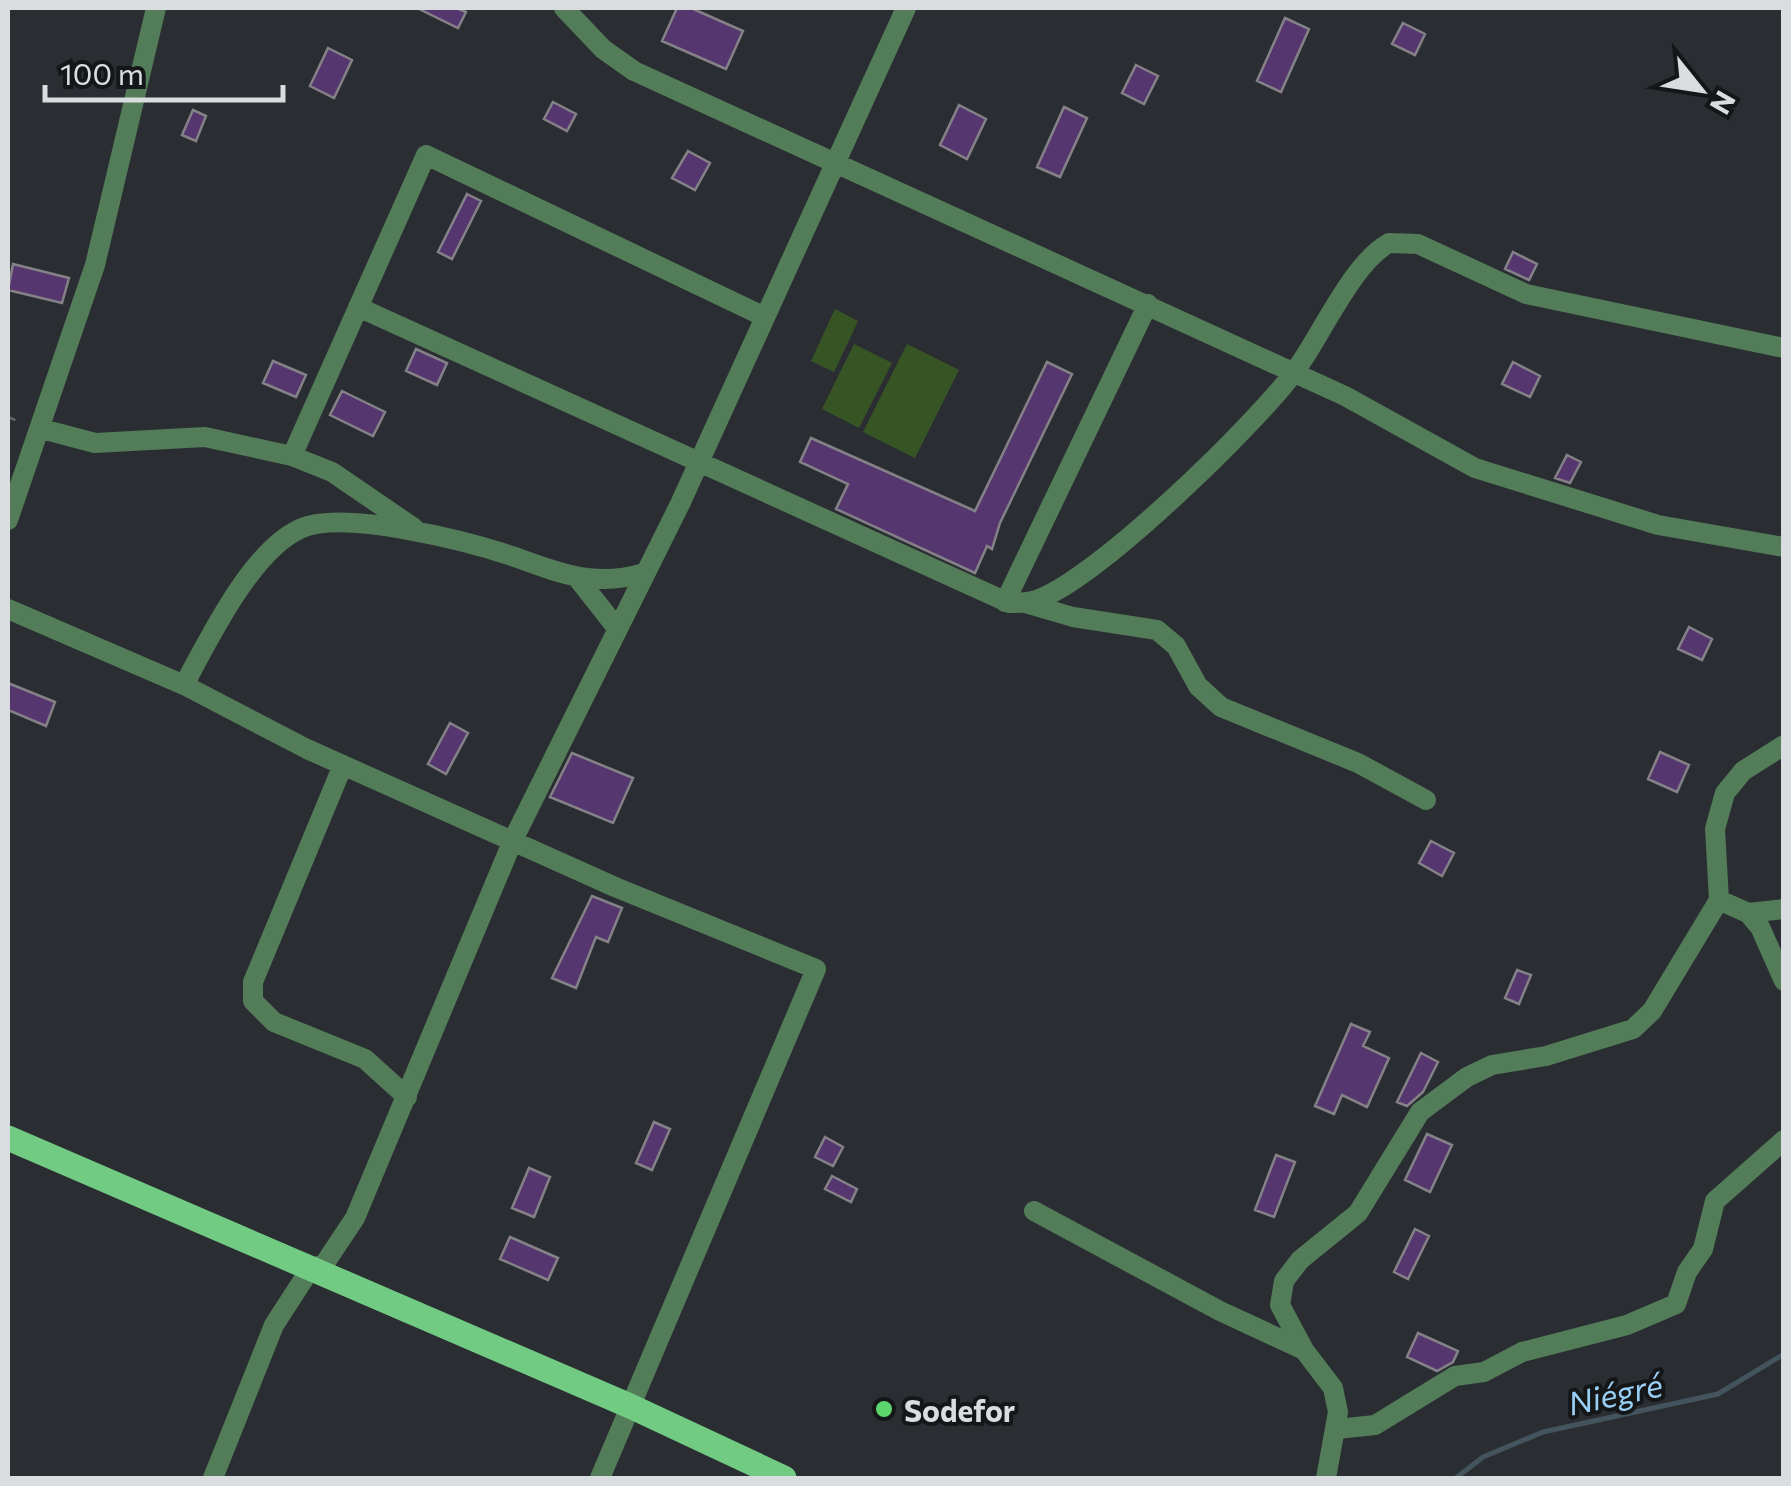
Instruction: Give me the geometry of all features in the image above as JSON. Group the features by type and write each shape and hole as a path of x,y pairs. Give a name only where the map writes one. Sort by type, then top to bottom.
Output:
{"main road":[{"path":"8,1138 309,1272 630,1406 784,1478"}],"street":[{"path":"8,520 95,264 156,8"},
{"path":"564,8 602,49 634,71 1148,304 1502,478 1684,531 1784,547"},
{"path":"213,1478 274,1325 309,1272 325,1263 355,1218 513,840 701,459 906,8"},
{"path":"292,456 426,155 765,317"},
{"path":"1014,602 1041,598 1102,558 1217,454 1294,373 1377,249 1404,241 1526,294 1784,348"},
{"path":"1014,602 1148,304"},
{"path":"358,306 1014,602 1073,617 1156,630 1176,646 1198,686 1222,707 1369,768 1426,800"},
{"path":"42,429 95,443 206,436 292,456 332,472 420,532"},
{"path":"184,685 244,585 270,553 300,528 342,524 420,532 494,550 579,580 608,581 644,573"},
{"path":"579,580 616,627"},
{"path":"8,609 184,685 343,765 615,887 816,969 600,1478"},
{"path":"1326,1478 1336,1429 1333,1388 1304,1350 1280,1304 1284,1281 1300,1260 1358,1214 1409,1124 1481,1070 1633,1029 1660,1000 1719,900 1718,809 1743,771 1784,746"},
{"path":"343,765 253,982 253,1001 274,1022 364,1059 406,1097"},
{"path":"1719,900 1748,913 1760,927 1784,981"},
{"path":"1748,913 1784,910"},
{"path":"1336,1429 1375,1425 1455,1376 1484,1372 1522,1352 1627,1325 1676,1304 1686,1272 1703,1249 1715,1201 1784,1140"},
{"path":"1034,1211 1220,1311 1304,1350"}],"green space":[{"path":"835,309 858,321 834,372 811,361"},
{"path":"854,344 892,363 859,428 822,409"},
{"path":"907,344 959,370 915,458 863,432"}],"building":[{"path":"417,8 456,8 466,12 458,28"},
{"path":"677,8 691,8 743,31 726,69 662,41"},
{"path":"1285,18 1309,29 1281,92 1257,81"},
{"path":"1403,23 1425,34 1415,55 1392,44"},
{"path":"328,48 352,60 334,98 310,86"},
{"path":"1136,65 1158,76 1144,104 1122,93"},
{"path":"553,102 576,114 567,131 544,119"},
{"path":"959,105 986,119 967,159 940,145"},
{"path":"1064,107 1087,118 1060,177 1037,167"},
{"path":"193,110 206,116 196,141 182,135"},
{"path":"688,151 710,163 695,190 672,178"},
{"path":"467,194 481,201 452,259 438,252"},
{"path":"1513,252 1537,264 1529,280 1505,269"},
{"path":"13,264 69,278 62,303 8,290"},
{"path":"416,349 447,363 437,385 406,371"},
{"path":"273,361 306,375 296,397 263,383"},
{"path":"1047,362 1072,374 1000,523 992,549 987,546 975,573 836,509 848,484 800,462 811,438 975,511"},
{"path":"1513,362 1540,376 1530,397 1502,384"},
{"path":"342,391 385,412 373,436 330,415"},
{"path":"1567,455 1581,462 1570,483 1555,478"},
{"path":"1689,627 1712,639 1702,660 1678,649"},
{"path":"8,683 55,702 46,726 8,710"},
{"path":"450,723 468,733 446,774 428,764"},
{"path":"1660,752 1689,765 1677,792 1648,779"},
{"path":"572,753 633,778 613,823 550,797"},
{"path":"1431,841 1454,853 1442,876 1419,863"},
{"path":"592,896 622,908 608,942 596,937 576,988 552,978"},
{"path":"1517,970 1531,975 1519,1004 1505,998"},
{"path":"1351,1024 1370,1032 1363,1046 1389,1058 1367,1107 1342,1095 1334,1114 1315,1106"},
{"path":"1421,1053 1438,1062 1423,1092 1407,1106 1397,1102"},
{"path":"654,1122 670,1129 652,1170 636,1163"},
{"path":"1427,1134 1452,1145 1430,1192 1405,1180"},
{"path":"825,1137 843,1147 833,1166 815,1157"},
{"path":"1276,1155 1295,1162 1274,1217 1255,1210"},
{"path":"529,1168 550,1177 534,1217 512,1208"},
{"path":"832,1176 857,1189 851,1202 825,1189"},
{"path":"1415,1229 1429,1236 1408,1279 1394,1272"},
{"path":"510,1237 558,1258 548,1280 500,1259"},
{"path":"1418,1333 1458,1351 1453,1362 1437,1371 1407,1357"}],"waterway":[{"name":"Niégré","path":"1456,1478 1483,1457 1543,1432 1718,1394 1784,1354"}],"place":[{"name":"Sodefor","path":"884,1409"}]}
